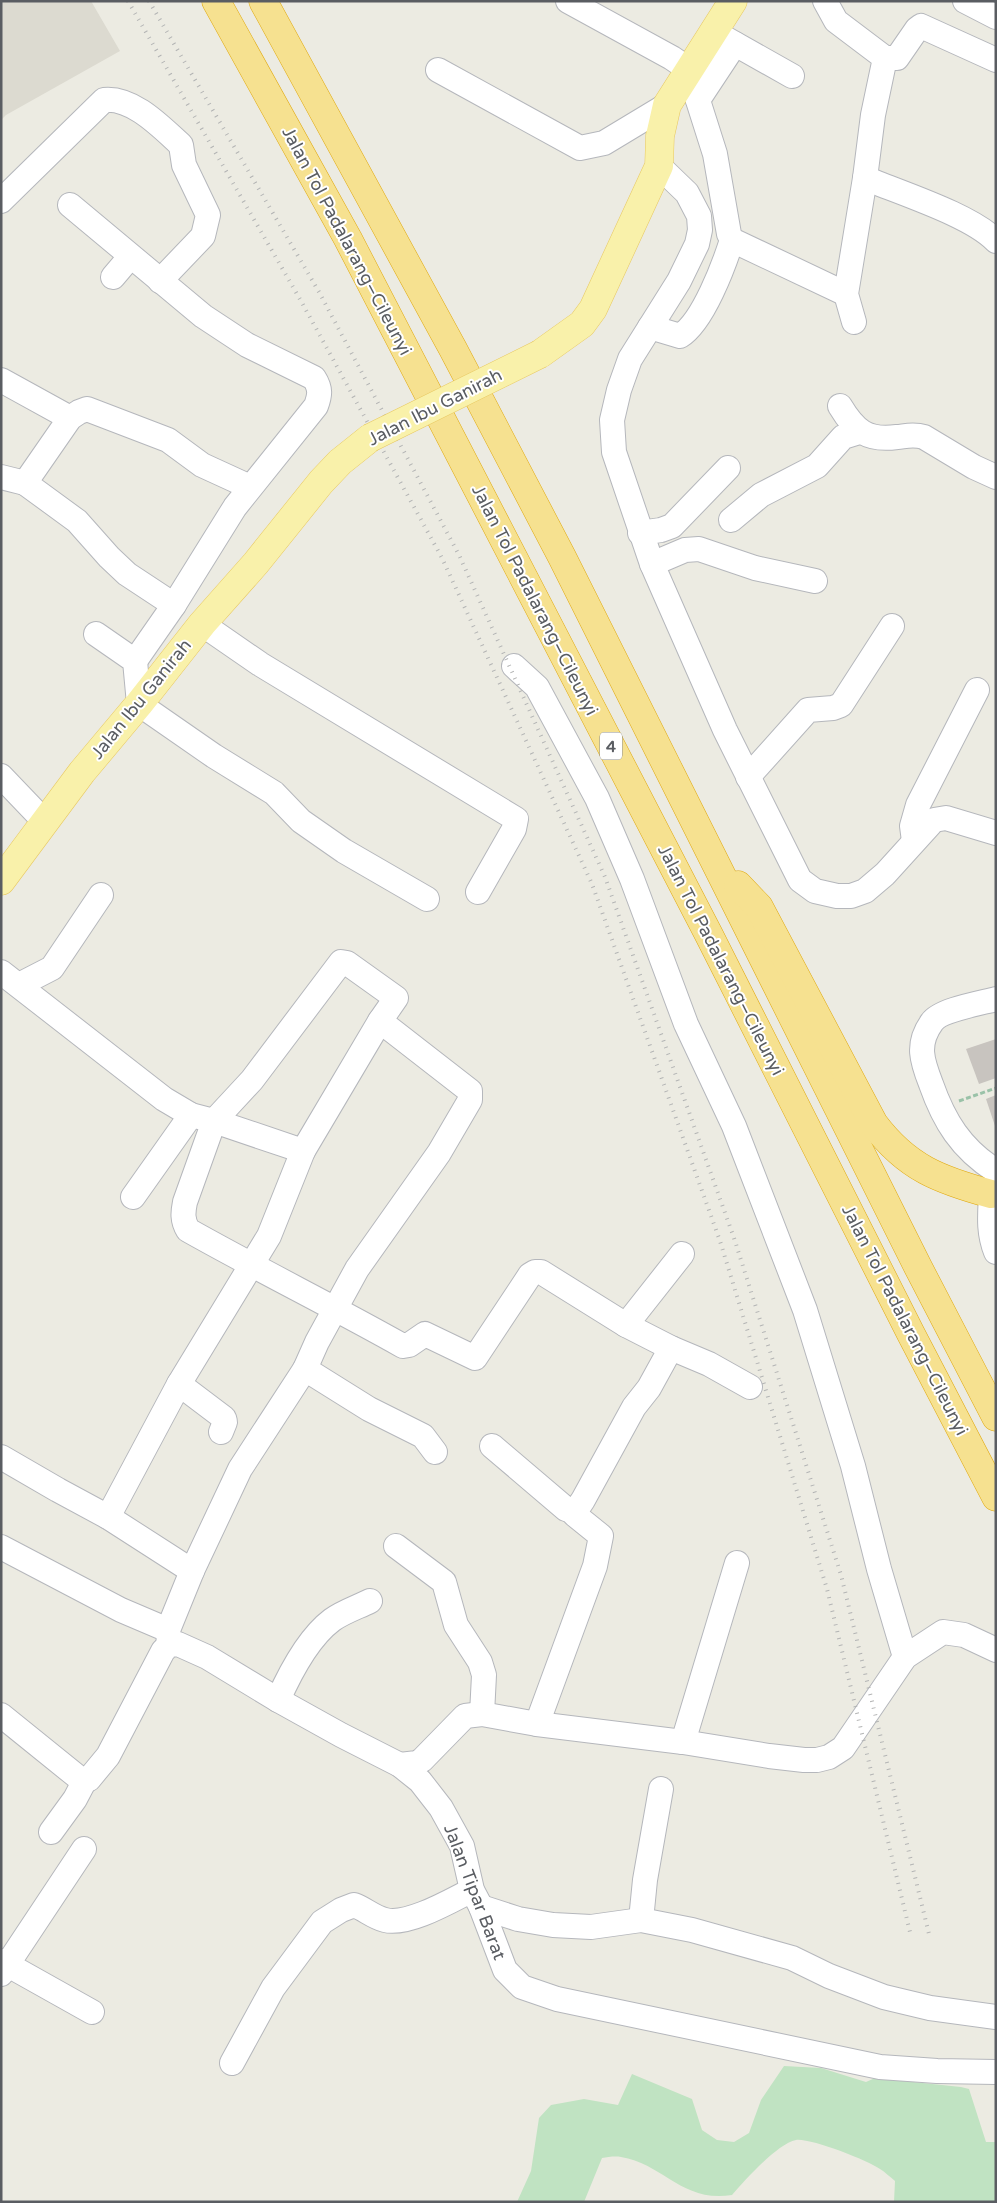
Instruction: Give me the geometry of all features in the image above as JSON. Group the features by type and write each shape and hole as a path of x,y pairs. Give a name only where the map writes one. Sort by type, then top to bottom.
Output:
{"highway":[{"name":"Jalan Tol Padalarang–Cileunyi","path":"216,1 357,256 705,926 911,1334 996,1496"},
{"name":"Jalan Tol Padalarang–Cileunyi","path":"263,1 453,349 562,557 918,1267 996,1417"},
{"path":"715,861 759,907 874,1124 888,1142 921,1169 951,1183 994,1186"}],"main road":[{"name":"Jalan Ibu Ganirah","path":"1,881 82,772 202,624 252,568 321,482 340,462 370,438 540,354 582,324 593,309 659,166 660,136 667,105 688,70 725,38 733,1"}],"street":[{"path":"568,1 672,58 688,70 714,154 729,234 732,240 846,294"},
{"path":"825,1 836,21 885,58 897,58 916,29 921,26 996,60"},
{"path":"965,1 996,17"},
{"path":"698,100 725,38 792,76"},
{"path":"854,322 846,294 873,115 885,58"},
{"path":"438,70 580,148 604,143 667,105"},
{"path":"1,201 104,100 112,99 130,105 181,145 184,165 206,206 208,215 203,236 160,281"},
{"path":"659,166 686,193 699,216 700,230 697,244 679,281 630,359 619,390 612,420 614,452 652,564 724,730 800,880 815,891 837,896 851,896 866,891 885,874 934,820 946,818 996,833"},
{"path":"865,178 994,232"},
{"path":"70,205 130,257 218,325 247,344 314,378 320,386 320,395 316,406 235,507 174,605 134,661 139,704 214,756 274,793 301,821 337,846 427,898"},
{"path":"650,327 680,336 687,332 723,270 732,240"},
{"path":"113,277 130,257"},
{"path":"1,380 70,418"},
{"path":"840,406 859,432"},
{"path":"25,484 70,418 83,410 91,409 131,427 168,440 202,465 250,487"},
{"path":"731,520 761,495 817,466 843,437 859,432 886,438 916,435 924,437 974,467 996,477"},
{"path":"640,532 661,530 672,526 728,468"},
{"path":"1,477 25,484 78,521 109,557 127,574 174,605"},
{"path":"652,564 694,548 755,568 815,581"},
{"path":"202,624 260,664 516,820 514,830 478,892"},
{"path":"748,777 808,710 840,706 892,626"},
{"path":"96,634 134,661"},
{"path":"514,666 536,687 597,798 632,879 686,1024 734,1126 805,1310 853,1466 879,1569 906,1657"},
{"path":"914,841 912,826 918,805 977,690"},
{"path":"1,776 45,822"},
{"path":"10,978 52,968 101,895"},
{"path":"108,1517 179,1384 250,1265 272,1228 303,1152 380,1021 395,1000 396,996 341,962 252,1080 214,1121 185,1202 183,1215 184,1224 188,1230 250,1265 403,1346 409,1346 425,1334 475,1358 530,1275 536,1272 545,1274 626,1325 671,1348 709,1364 750,1387"},
{"path":"10,978 164,1099 191,1114 303,1152"},
{"path":"996,999 950,1012 932,1021 922,1040 921,1059 939,1108 961,1142 983,1163 994,1186 989,1234 996,1252"},
{"path":"51,1832 75,1799 85,1780 93,1775 108,1756 163,1651 192,1572 240,1469 305,1370 334,1308 357,1269 439,1153 470,1100 470,1091 380,1021"},
{"path":"133,1197 191,1114"},
{"path":"626,1325 682,1254"},
{"path":"575,1512 584,1500 634,1407 649,1388 671,1348"},
{"path":"305,1370 369,1409 424,1436 435,1452"},
{"path":"179,1384 224,1418 225,1422 222,1432"},
{"path":"492,1446 602,1536 595,1566 537,1724"},
{"path":"1,1457 108,1517 192,1572"},
{"path":"396,1546 444,1582 456,1625 480,1662 484,1675 482,1714"},
{"name":"Jalan Tipar Barat","path":"1,1547 121,1610 178,1644 207,1657 340,1735 400,1765 420,1781 453,1826 462,1846 476,1899 505,1970 522,1987 557,1999 880,2067 937,2071 996,2072"},
{"path":"683,1742 737,1563"},
{"path":"278,1700 292,1670 324,1628 333,1620 370,1601"},
{"path":"400,1765 417,1763 422,1760 464,1716 482,1714 537,1724 683,1742 795,1759 817,1760 829,1756 842,1748 906,1657 943,1632 964,1635 996,1650"},
{"path":"1,1715 76,1776 85,1780"},
{"path":"641,1920 645,1880 661,1789"},
{"path":"84,1849 3,1966 92,2012"},
{"path":"232,2063 273,1988 322,1922 340,1910 354,1905 387,1920 405,1918 440,1907 476,1899 518,1920 553,1925 591,1927 641,1920 692,1930 792,1958 829,1976 884,1997 930,2008 996,2017"}],"path":[{"path":"939,1108 996,1088"}],"shaded area":[{"path":"1,1 91,1 120,51 6,115 1,120"}],"green space":[{"path":"784,2066 821,2068 866,2082 875,2078 969,2089 986,2142 996,2142 996,2202 894,2202 895,2181 880,2169 838,2150 813,2142 796,2140 788,2143 771,2155 732,2195 715,2196 700,2193 674,2182 636,2161 614,2157 602,2158 584,2202 517,2202 531,2171 539,2118 551,2105 584,2099 618,2105 632,2074 692,2099 702,2130 717,2140 734,2142 749,2133 761,2100"}],"building":[{"path":"996,1039 996,1078 979,1084 966,1049"},
{"path":"996,1095 996,1126 995,1126 986,1099"}],"railway":[{"path":"128,1 301,301 442,558 592,884 720,1241 827,1589 910,1932"},
{"path":"149,1 319,292 459,555 605,877 734,1238 841,1575 929,1934"}]}
